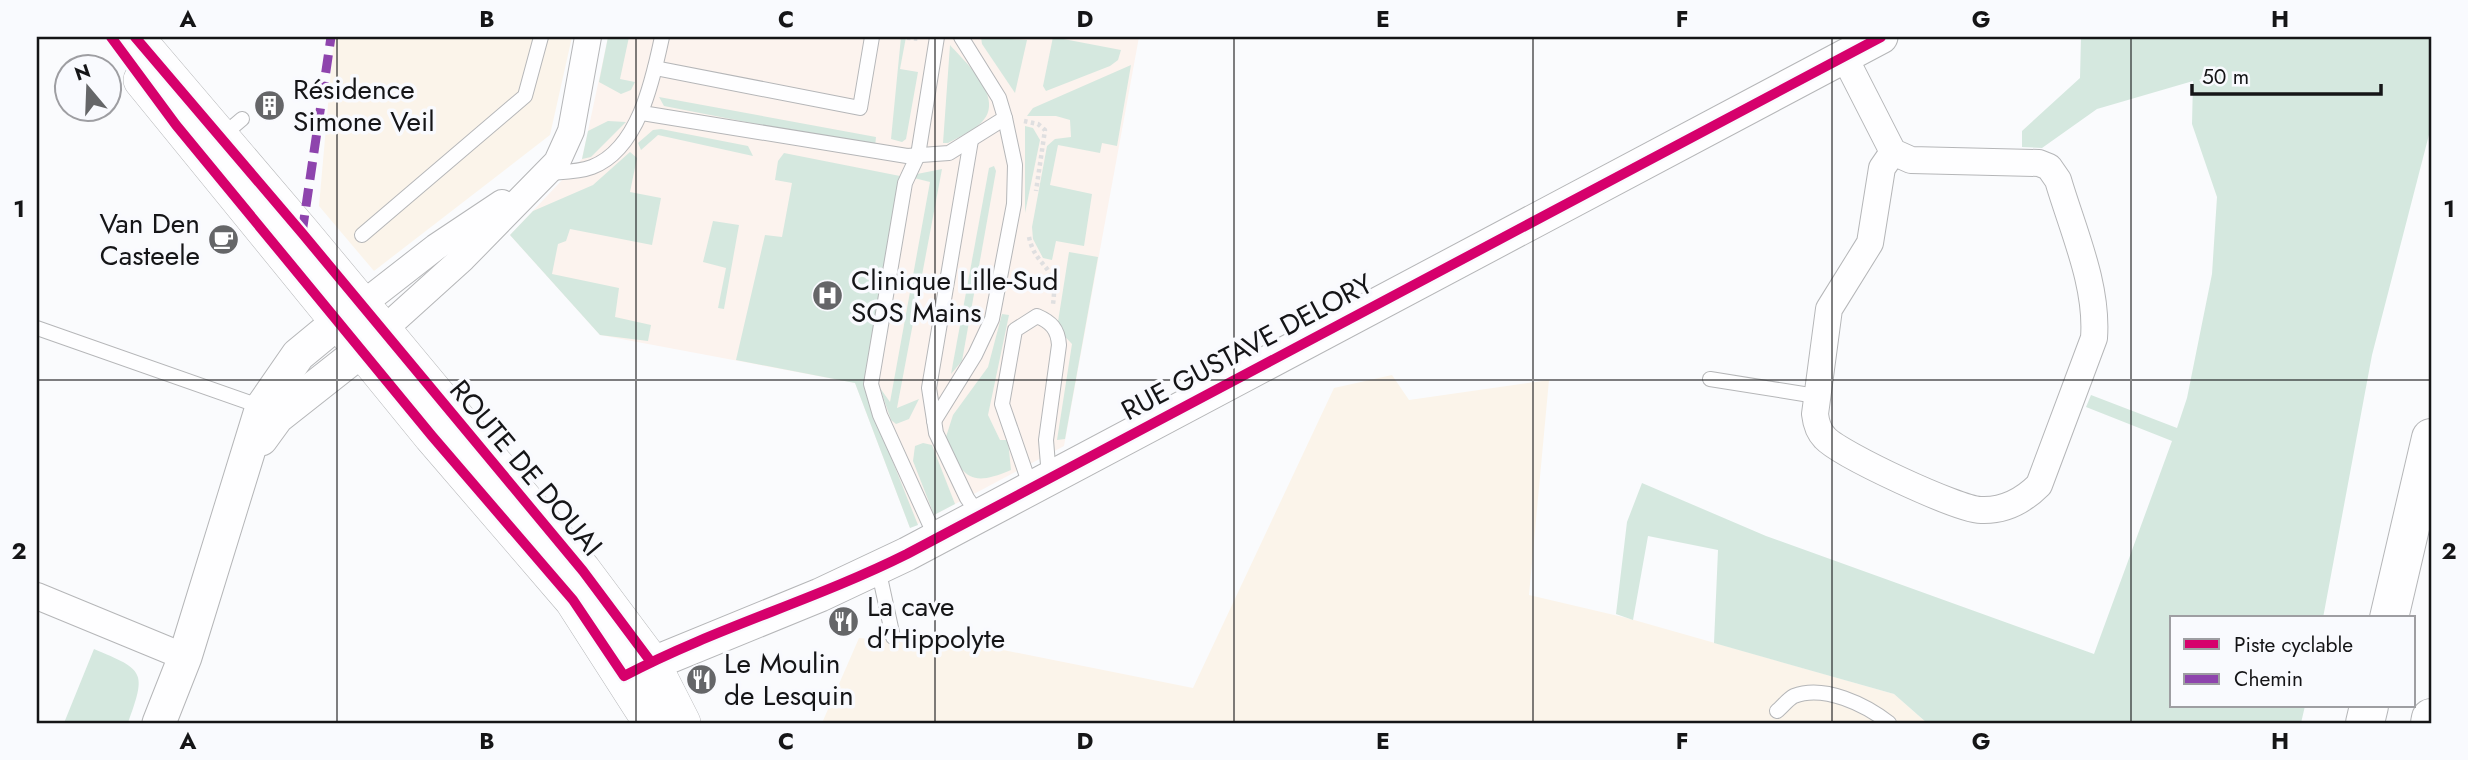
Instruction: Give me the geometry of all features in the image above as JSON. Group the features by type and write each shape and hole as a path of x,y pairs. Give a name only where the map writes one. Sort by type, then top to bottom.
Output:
{"highway":[{"path":"2389,616 2431,438"},
{"path":"2430,723 2431,718"}],"main road":[{"path":"111,37 176,125 352,320"},
{"path":"135,37 231,128 302,233 352,320"},
{"name":"ROUTE DE DOUAI","path":"352,320 583,571 637,669 682,723"},
{"path":"637,669 652,723"}],"street":[{"path":"246,466 277,416 352,320 444,242 548,173 566,146 571,131 588,37"},
{"name":"RUE GUSTAVE DELORY","path":"637,669 878,568 1881,37"},
{"path":"1845,58 1893,152 1911,160 2039,163 2049,167 2058,180 2090,286 2095,321 2090,352 2039,485 2020,500 1993,510 1967,509 1956,505 1833,445 1817,427 1816,396 1829,309 1870,243 1882,168 1893,152"},
{"path":"159,723 185,657 262,407 298,355 317,317 352,320"},
{"path":"37,596 185,657"}],"lane":[{"path":"362,235 525,96 541,37"},
{"path":"548,173 595,166 625,139 642,113 662,37"},
{"path":"655,68 860,107 872,37"},
{"path":"936,538 880,415 871,384 905,183 918,155 937,37"},
{"path":"934,421 975,355 992,319 1014,204 1015,165 999,98 961,37"},
{"path":"642,113 918,155 949,153 1004,118"},
{"path":"971,140 929,388 934,421 955,475 979,515"},
{"path":"1037,316 1050,322 1058,336 1059,345 1040,483 1002,404 1015,330 1037,316"},
{"path":"37,328 262,407"},
{"path":"1710,379 1816,396"},
{"path":"878,568 893,638"},
{"path":"1777,711 1794,696 1826,693 1865,707 1889,723"}],"path":[{"path":"1004,118 1038,124 1045,130 1035,193"},
{"path":"1028,231 1035,256 1048,267 1054,278 1050,322"}],"shaded area":[{"path":"334,37 572,37 550,135 374,271 319,206"},
{"name":"Clinique Lille-Sud SOS Mains","path":"608,37 1139,37 1064,446 910,528 855,383 600,335 510,235 582,159"},
{"path":"1392,375 1409,400 1549,380 1529,595 1627,618 1894,694 1927,723 822,723 859,638 1003,650 1193,688 1334,388"}],"green space":[{"path":"608,37 629,37 620,79 635,82 631,90 621,94 599,82"},
{"path":"901,37 906,37 900,69 918,72 906,139 902,142 891,139"},
{"path":"981,37 1027,40 1015,93 982,44"},
{"path":"1053,37 1121,50 1118,60 1110,66 1046,91 1043,86"},
{"path":"2081,37 2431,37 2431,127 2372,355 2323,616 2170,616 2170,708 2305,708 2301,723 1927,723 1894,694 1714,643 1718,550 1648,536 1633,620 1616,614 1627,522 1642,483 1766,536 2094,654 2172,441 2086,407 2091,395 2177,428 2187,398 2212,274 2217,197 2192,124 2193,81 2097,109 2042,148 2022,147 2022,131 2080,78"},
{"path":"950,45 981,81 989,103 988,113 981,123 948,143 943,143"},
{"path":"1131,65 1117,146 1102,143 1100,153 1058,145 1050,185 1092,194 1084,246 1056,241 1052,260 1043,258 1033,239 1032,227 1047,146 1055,139 1071,137 1070,120 1056,116 1027,116 1033,108"},
{"path":"659,97 876,137 875,147 664,106"},
{"path":"608,121 626,122 591,157 582,159 588,131"},
{"path":"1025,126 1033,128 1040,140 1025,213"},
{"path":"661,129 748,146 753,156 658,135 641,150 638,143 653,130"},
{"path":"630,152 637,158 630,192 661,198 652,245 570,229 566,241 558,244 552,274 619,288 615,317 651,325 648,341 600,335 510,235 533,211 593,185"},
{"path":"784,153 900,176 864,380 867,397 918,525 910,528 855,383 736,360 765,235 782,237 792,183 775,180 778,161"},
{"path":"994,166 996,171 962,361 951,374 989,168"},
{"path":"942,169 897,408 919,399 909,419 896,424 891,420 880,388 890,402 930,182 914,178 917,174"},
{"path":"713,221 739,225 724,309 718,308 726,268 703,262"},
{"path":"1069,252 1098,257 1065,439 1057,440 1072,344 1057,328"},
{"path":"1002,314 1009,315 988,415 1000,440 1008,440 1011,470 977,478 969,476 957,463 945,440 953,415 988,367"},
{"path":"923,443 932,445 955,504 934,515 913,461 915,446"},
{"path":"94,649 123,662 137,674 138,692 128,723 64,723"}],"marked path":[{"path":"302,233 331,37"}],"cycle path":[{"path":"111,37 176,125 432,436 573,600 624,676 694,643 837,586 907,554 1881,37"},
{"path":"135,37 583,571 651,662"}],"place":[{"name":"Résidence Simone Veil","path":"270,105"},
{"name":"Van Den Casteele","path":"223,239"},
{"name":"Clinique Lille-Sud SOS Mains","path":"828,296"},
{"name":"La cave d’Hippolyte","path":"844,622"},
{"name":"Le Moulin de Lesquin","path":"701,679"}]}
